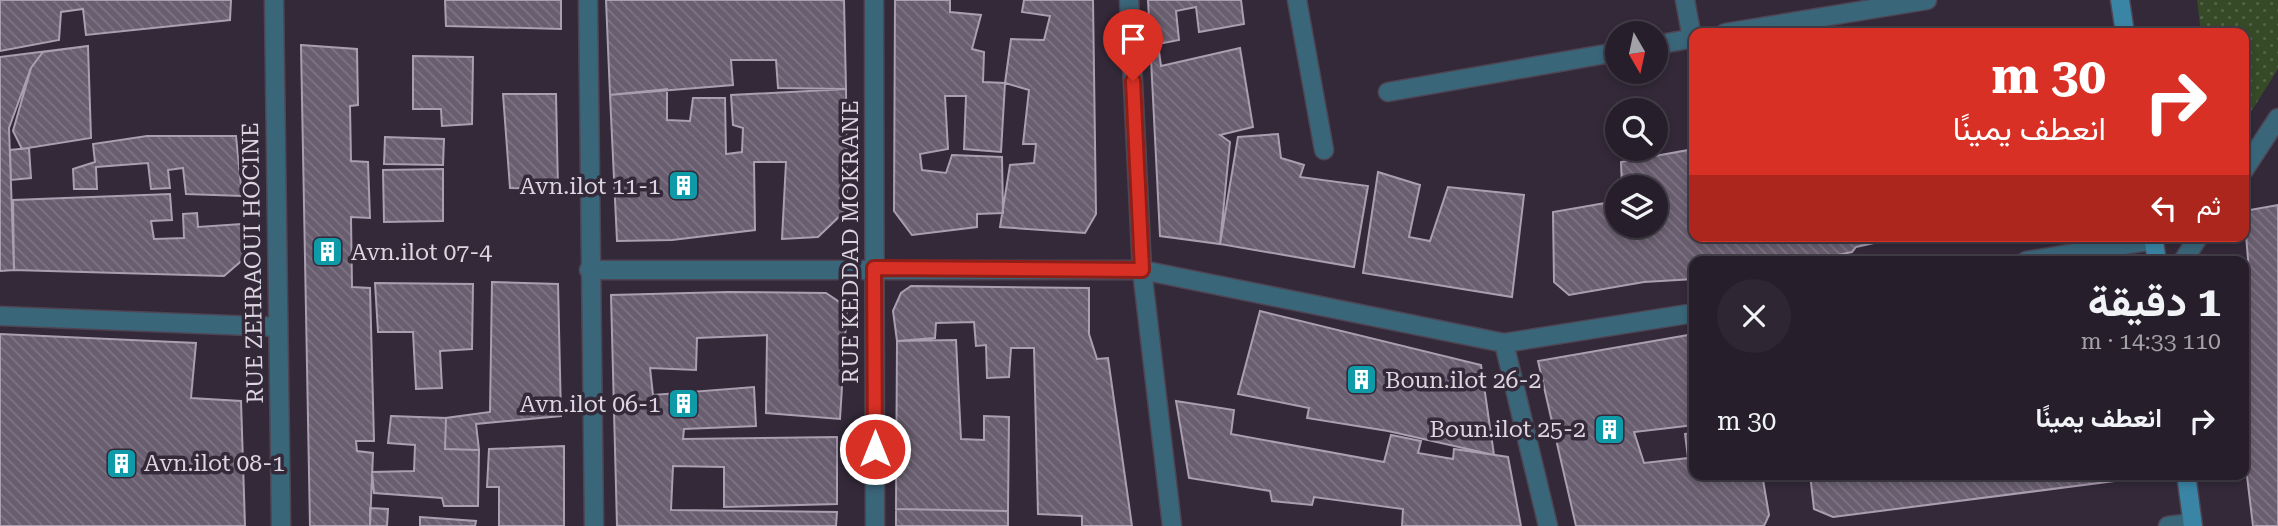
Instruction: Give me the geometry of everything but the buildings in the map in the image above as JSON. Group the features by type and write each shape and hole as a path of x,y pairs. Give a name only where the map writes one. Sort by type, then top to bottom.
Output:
{"main road":[{"path":"2120,0 2124,28"},
{"path":"2187,480 2193,524"}],"street":[{"name":"RUE ZEHRAOUI HOCINE","path":"274,0 281,526"},
{"path":"588,0 594,526"},
{"name":"RUE KEDDAD MOKRANE","path":"874,0 875,526"},
{"path":"1129,0 1142,270 1172,526"},
{"path":"1297,0 1324,150"},
{"path":"1685,0 1691,28"},
{"path":"1755,28 1927,0"},
{"path":"1668,43 1689,39"},
{"path":"1388,92 1605,53"},
{"path":"2249,162 2278,118"},
{"path":"2054,256 2131,242"},
{"path":"589,270 1142,270 1504,343 1689,314"},
{"path":"0,316 278,327"},
{"path":"1504,343 1548,526"},
{"path":"2168,526 2193,524"}],"green space":[{"path":"2197,0 2278,0 2278,69 2249,115 2249,28 2200,28"}],"place":[{"name":"Avn.ilot 11-1","path":"684,186"},
{"name":"Avn.ilot 07-4","path":"328,252"},
{"name":"Boun.ilot 26-2","path":"1362,380"},
{"name":"Avn.ilot 06-1","path":"684,404"},
{"name":"Boun.ilot 25-2","path":"1609,429"},
{"name":"Avn.ilot 08-1","path":"121,463"}],"route":[{"path":"875,449 874,268 1142,270 1133,81"}]}
